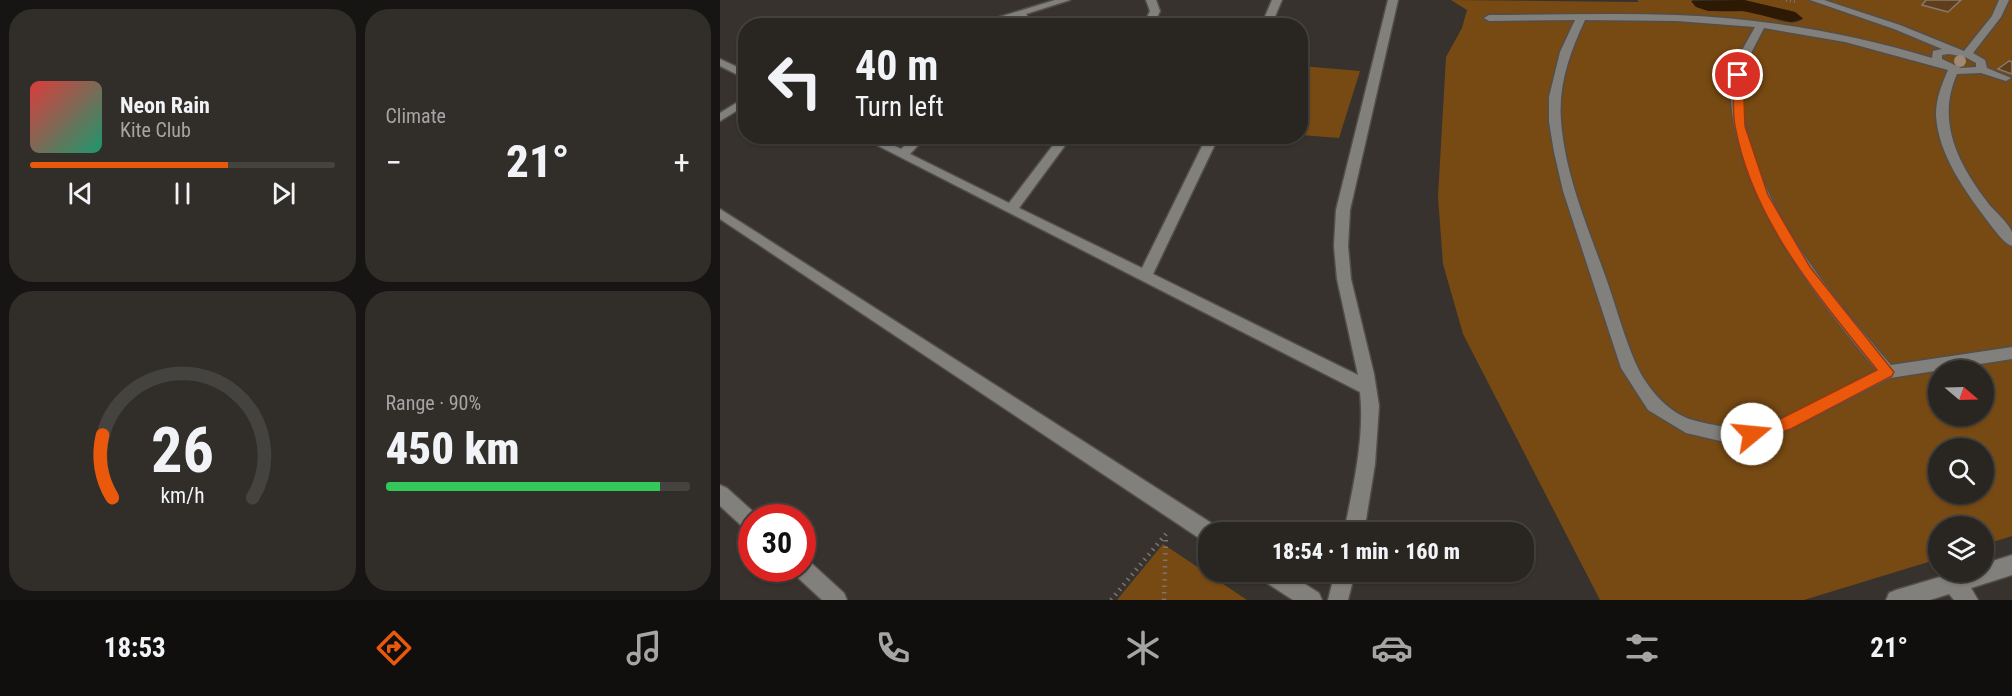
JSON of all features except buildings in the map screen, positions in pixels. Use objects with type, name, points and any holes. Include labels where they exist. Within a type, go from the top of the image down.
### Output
[{"type":"street","points":[[1003,18],[1065,0]]},
{"type":"street","points":[[1151,0],[1155,11],[1152,18]]},
{"type":"street","points":[[1269,18],[1277,0]]},
{"type":"street","points":[[1356,522],[1370,431],[1368,388],[1344,279],[1341,246],[1348,186],[1393,0]]},
{"type":"street","points":[[1815,0],[1889,24],[1967,54],[1982,62],[1982,70]]},
{"type":"street","points":[[1967,54],[1996,17],[2004,0]]},
{"type":"street","points":[[1021,13],[1024,18]]},
{"type":"street","points":[[1489,18],[1678,18],[1760,26],[1882,47],[1948,67],[1969,72],[1982,70],[2006,78]]},
{"type":"street","points":[[1581,18],[1565,52],[1555,97],[1560,152],[1569,191],[1629,368],[1654,405],[1686,426],[1729,435],[1752,434],[1785,424],[1887,372],[2012,353]]},
{"type":"street","points":[[1760,26],[1744,56],[1737,89],[1740,126],[1751,169],[1775,223],[1805,270],[1887,372]]},
{"type":"street","points":[[1948,67],[1937,60],[1937,53],[1955,51]]},
{"type":"street","points":[[720,62],[738,72]]},
{"type":"street","points":[[1948,67],[1942,104],[1951,149],[1977,198],[2012,240]]},
{"type":"street","points":[[720,118],[738,106]]},
{"type":"street","points":[[881,144],[1368,388]]},
{"type":"street","points":[[902,155],[913,144]]},
{"type":"street","points":[[1011,210],[1060,144]]},
{"type":"street","points":[[1145,276],[1209,144]]},
{"type":"street","points":[[720,213],[1198,526]]},
{"type":"street","points":[[720,495],[738,511]]},
{"type":"street","points":[[1896,600],[2012,565]]},
{"type":"street","points":[[816,581],[837,600]]},
{"type":"street","points":[[1284,582],[1312,600]]},
{"type":"street","points":[[1338,600],[1342,582]]},
{"type":"street","points":[[1952,583],[1968,600]]},
{"type":"path","points":[[1111,600],[1182,515]]},
{"type":"path","points":[[1164,600],[1166,534]]},
{"type":"shaded area","points":[[1451,0],[1639,2],[1637,0],[1692,0],[1694,5],[1708,10],[1754,12],[1793,23],[1803,18],[1795,12],[1744,0],[2012,0],[2012,536],[1994,542],[1994,516],[1928,516],[1928,562],[1804,600],[1600,600],[1463,334],[1443,264],[1438,197],[1446,57],[1462,28],[1467,10]]},
{"type":"shaded area","points":[[1744,0],[1795,12],[1803,19],[1791,22],[1743,11],[1708,11],[1696,7],[1691,1]]},
{"type":"shaded area","points":[[1308,67],[1360,71],[1339,138],[1308,136]]},
{"type":"shaded area","points":[[1163,544],[1198,567],[1198,582],[1220,582],[1247,600],[1117,600]]},
{"type":"route","points":[[1738,75],[1738,108],[1745,148],[1751,169],[1775,223],[1829,302],[1887,372],[1785,424],[1769,431],[1752,434]]}]
